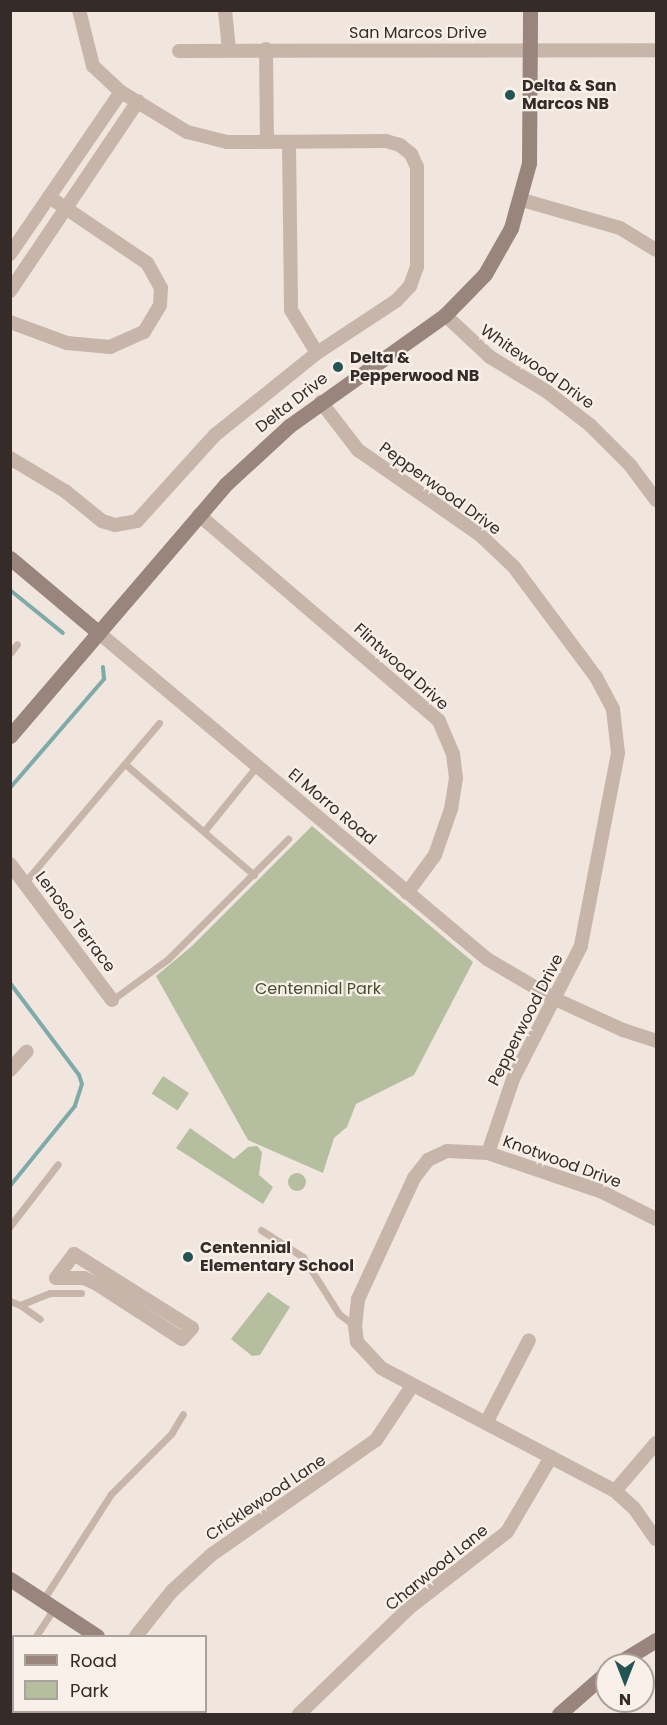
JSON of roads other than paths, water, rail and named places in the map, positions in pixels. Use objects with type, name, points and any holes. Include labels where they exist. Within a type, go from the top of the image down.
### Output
[{"type":"main road","name":"Delta Drive","points":[[10,736],[199,515],[257,454],[321,402],[445,315],[485,274],[511,228],[522,200],[529,163],[530,10]]},
{"type":"main road","name":"El Morro Road","points":[[10,558],[99,633]]},
{"type":"main road","points":[[10,1579],[95,1635]]},
{"type":"main road","points":[[635,1653],[657,1640]]},
{"type":"main road","points":[[559,1714],[595,1682]]},
{"type":"street","points":[[10,458],[65,491],[102,521],[127,525],[144,515],[215,435],[317,352],[396,301],[410,286],[417,267],[417,167],[411,154],[386,141],[267,142],[206,139],[188,132],[121,92],[104,78],[87,54],[79,10]]},
{"type":"street","points":[[225,10],[229,50]]},
{"type":"street","points":[[266,49],[267,142]]},
{"type":"street","name":"San Marcos Drive","points":[[179,51],[266,49],[657,50]]},
{"type":"street","points":[[10,254],[121,92]]},
{"type":"street","points":[[10,291],[138,101]]},
{"type":"street","points":[[288,142],[291,310],[317,352]]},
{"type":"street","points":[[10,322],[66,344],[110,347],[137,336],[153,320],[160,305],[161,288],[147,263],[48,197]]},
{"type":"street","points":[[522,200],[620,228],[657,250]]},
{"type":"street","points":[[10,260],[24,268]]},
{"type":"street","name":"Whitewood Drive","points":[[445,315],[490,357],[546,391],[590,425],[630,465],[657,500]]},
{"type":"street","name":"Pepperwood Drive","points":[[321,402],[358,450],[479,534],[514,567],[596,677],[613,709],[618,753],[588,920],[581,946],[505,1098],[488,1153]]},
{"type":"street","name":"Flintwood Drive","points":[[199,515],[439,721],[453,754],[456,778],[451,809],[435,855],[406,893]]},
{"type":"street","name":"El Morro Road","points":[[99,633],[406,893],[487,958],[555,999],[623,1030],[657,1041]]},
{"type":"street","name":"Lenoso Terrace","points":[[10,864],[112,1000]]},
{"type":"street","points":[[10,1070],[27,1051]]},
{"type":"street","points":[[488,1153],[447,1151],[428,1160],[414,1178],[358,1299],[355,1326],[357,1342],[367,1356],[412,1386],[615,1491],[634,1508],[657,1539]]},
{"type":"street","name":"Knotwood Drive","points":[[488,1153],[600,1191],[657,1219]]},
{"type":"street","points":[[74,1254],[192,1328],[182,1339],[95,1283],[84,1278],[56,1278],[74,1254]]},
{"type":"street","points":[[486,1423],[529,1341]]},
{"type":"street","name":"Cricklewood Lane","points":[[137,1635],[172,1591],[204,1561],[376,1440],[412,1386]]},
{"type":"street","points":[[615,1491],[657,1443]]},
{"type":"street","name":"Charwood Lane","points":[[299,1714],[409,1608],[507,1532],[551,1457]]},
{"type":"lane","points":[[10,652],[17,645]]},
{"type":"lane","points":[[25,882],[159,723]]},
{"type":"lane","points":[[125,764],[205,830],[254,875]]},
{"type":"lane","points":[[205,830],[256,767]]},
{"type":"lane","points":[[112,1000],[168,959],[288,839]]},
{"type":"lane","points":[[10,1226],[57,1164]]},
{"type":"lane","points":[[261,1230],[303,1257],[339,1314],[355,1326]]},
{"type":"lane","points":[[20,1305],[50,1293],[81,1293]]},
{"type":"lane","points":[[10,1301],[40,1319]]},
{"type":"lane","points":[[36,1635],[48,1604],[111,1494],[171,1434],[183,1414]]},
{"type":"waterway","points":[[10,590],[63,633]]},
{"type":"waterway","points":[[10,788],[104,679],[103,667]]},
{"type":"waterway","points":[[10,983],[79,1075],[82,1084],[75,1106],[10,1186]]},
{"type":"place","name":"Delta & San Marcos NB","points":[[510,95]]},
{"type":"place","name":"Delta & Pepperwood NB","points":[[338,367]]},
{"type":"place","name":"Centennial Elementary School","points":[[188,1257]]},
{"type":"park label","name":"Centennial Park","points":[[318,989]]}]
